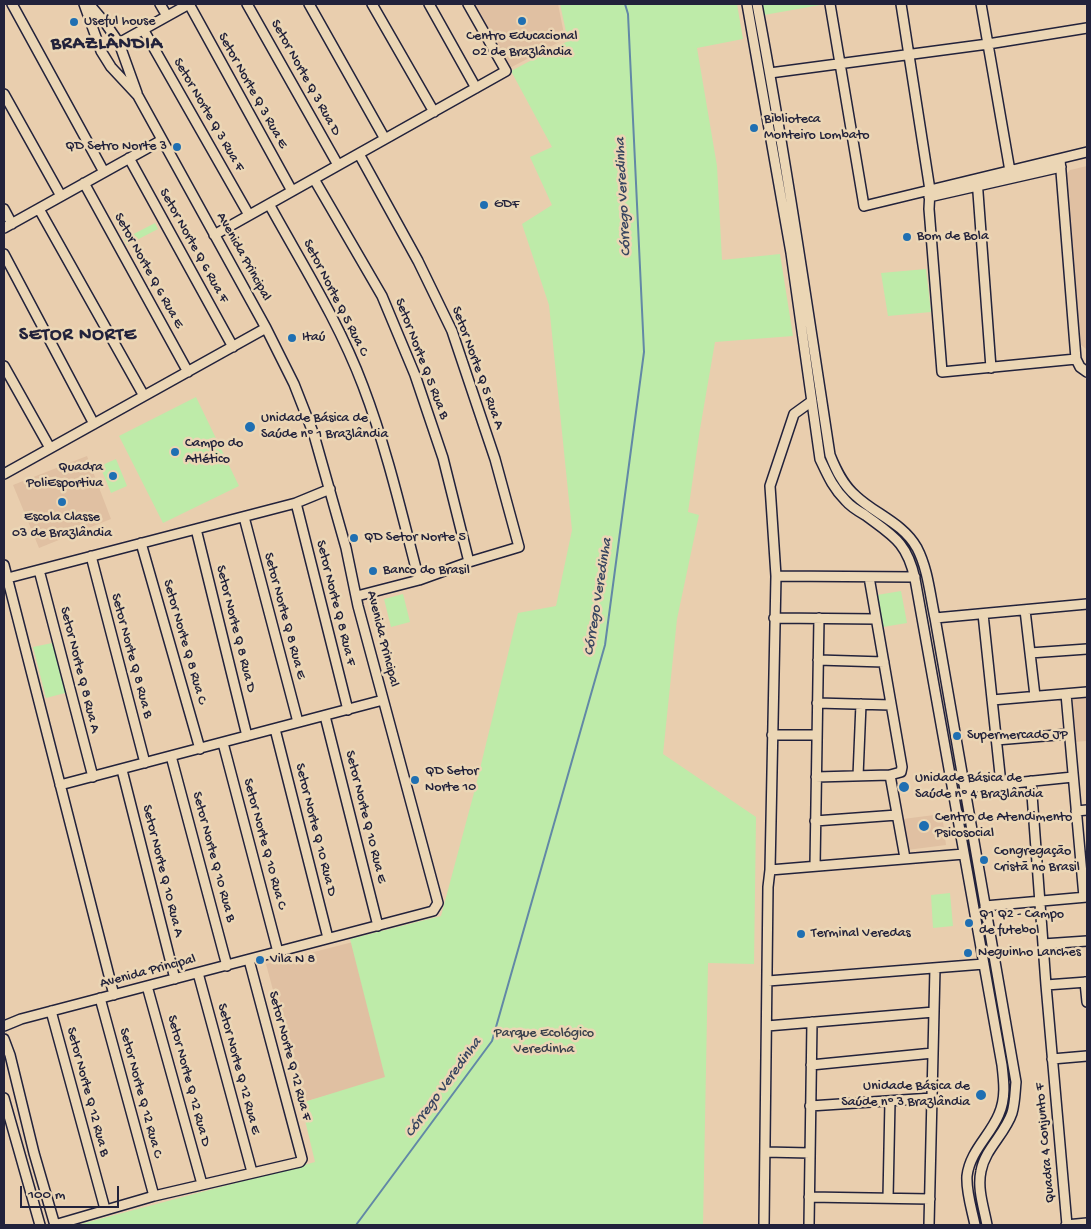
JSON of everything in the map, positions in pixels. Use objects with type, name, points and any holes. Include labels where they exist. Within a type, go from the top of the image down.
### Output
[{"type":"street","points":[[12,4],[104,172]]},
{"type":"street","name":"Avenida Principal","points":[[4,1026],[20,1019],[433,911],[438,903],[383,700],[346,548],[314,434],[294,384],[266,328],[138,96],[111,67],[101,51],[84,4]]},
{"type":"street","points":[[89,4],[119,42],[138,96]]},
{"type":"street","points":[[160,4],[167,16]]},
{"type":"street","points":[[119,42],[189,4]]},
{"type":"street","name":"Setor Norte Q 3 Rua E","points":[[189,4],[292,191]]},
{"type":"street","name":"Setor Norte Q 3 Rua D","points":[[247,4],[338,165]]},
{"type":"street","points":[[309,4],[386,139]]},
{"type":"street","points":[[372,4],[434,112]]},
{"type":"street","points":[[429,4],[476,88]]},
{"type":"street","points":[[214,235],[506,71],[468,4]]},
{"type":"street","points":[[747,4],[795,252],[830,454],[839,477],[855,496],[898,526],[915,578],[1005,1087],[999,1116],[972,1156],[967,1175],[975,1225]]},
{"type":"street","points":[[757,4],[770,73],[795,252],[820,459],[831,483],[847,503],[894,536],[916,546],[927,576],[935,618],[1016,1082],[1012,1114],[984,1160],[980,1172],[980,1186],[987,1225]]},
{"type":"street","points":[[830,4],[864,206],[978,183],[1060,163],[1087,152]]},
{"type":"street","points":[[901,4],[929,194],[942,372],[1076,359]]},
{"type":"street","points":[[981,4],[1012,174]]},
{"type":"street","points":[[93,32],[97,25],[106,24]]},
{"type":"street","points":[[770,73],[988,44],[1087,28]]},
{"type":"street","name":"Setor Norte Q 3 Rua F","points":[[143,29],[249,215]]},
{"type":"street","points":[[111,67],[121,66],[124,64],[125,58]]},
{"type":"street","points":[[4,94],[61,196]]},
{"type":"street","points":[[4,209],[8,226],[162,140]]},
{"type":"street","name":"Setor Norte Q 5 Rua A","points":[[359,154],[418,261],[452,331],[495,459],[519,547],[469,562]]},
{"type":"street","name":"Setor Norte Q 6 Rua F","points":[[129,158],[233,347]]},
{"type":"street","points":[[1060,163],[1076,359],[1080,367],[1087,372]]},
{"type":"street","name":"Setor Norte Q 5 Rua B","points":[[314,179],[382,296],[415,375],[443,458],[469,562]]},
{"type":"street","name":"Setor Norte Q 6 Rua E","points":[[84,183],[188,372]]},
{"type":"street","points":[[978,183],[991,368]]},
{"type":"street","name":"Setor Norte Q 5 Rua C","points":[[269,204],[333,319],[363,386],[386,454],[419,580]]},
{"type":"street","points":[[39,209],[144,396]]},
{"type":"street","points":[[4,254],[94,424]]},
{"type":"street","points":[[5,471],[94,424],[266,328]]},
{"type":"street","points":[[4,366],[50,448]]},
{"type":"street","points":[[764,1225],[768,1026],[768,887],[770,870],[776,576],[770,486],[794,414],[812,401]]},
{"type":"street","points":[[5,578],[296,503],[330,489]]},
{"type":"street","name":"Setor Norte Q 8 Rua F","points":[[296,503],[348,710]]},
{"type":"street","name":"Setor Norte Q 8 Rua E","points":[[244,517],[298,722]]},
{"type":"street","name":"Setor Norte Q 8 Rua D","points":[[196,530],[247,736]]},
{"type":"street","name":"Setor Norte Q 8 Rua C","points":[[141,543],[200,748]]},
{"type":"street","name":"Setor Norte Q 8 Rua B","points":[[91,556],[145,763]]},
{"type":"street","points":[[357,596],[419,580],[469,562]]},
{"type":"street","points":[[4,565],[5,578],[114,995]]},
{"type":"street","name":"Setor Norte Q 8 Rua A","points":[[39,570],[93,776]]},
{"type":"street","points":[[776,576],[915,578],[921,581],[927,576]]},
{"type":"street","points":[[816,778],[890,775],[901,772],[902,767],[869,577]]},
{"type":"street","points":[[917,590],[922,585],[929,589]]},
{"type":"street","points":[[935,618],[1087,604]]},
{"type":"street","points":[[1025,610],[1035,696]]},
{"type":"street","points":[[983,614],[1000,784]]},
{"type":"street","points":[[774,618],[876,619]]},
{"type":"street","points":[[815,866],[819,618]]},
{"type":"street","points":[[1030,653],[1087,650]]},
{"type":"street","points":[[818,660],[884,662]]},
{"type":"street","points":[[934,681],[938,684],[944,683],[946,680]]},
{"type":"street","points":[[992,700],[1087,692]]},
{"type":"street","points":[[985,906],[1086,897],[1084,852],[1076,811],[1066,694]]},
{"type":"street","points":[[937,699],[945,695],[949,698]]},
{"type":"street","points":[[60,785],[383,700]]},
{"type":"street","points":[[817,703],[891,705]]},
{"type":"street","points":[[858,776],[860,704]]},
{"type":"street","name":"Setor Norte Q 10 Rua E","points":[[325,716],[378,926]]},
{"type":"street","name":"Setor Norte Q 10 Rua D","points":[[275,729],[328,938]]},
{"type":"street","points":[[996,740],[1069,734]]},
{"type":"street","points":[[772,735],[817,735]]},
{"type":"street","name":"Setor Norte Q 10 Rua C","points":[[222,742],[278,952]]},
{"type":"street","name":"Setor Norte Q 10 Rua B","points":[[172,756],[227,966]]},
{"type":"street","name":"Setor Norte Q 10 Rua A","points":[[122,770],[175,979]]},
{"type":"street","points":[[890,775],[905,858]]},
{"type":"street","points":[[965,788],[1073,777]]},
{"type":"street","points":[[951,779],[963,778]]},
{"type":"street","name":"Quadra 4 Conjunto F","points":[[1031,781],[1066,1225]]},
{"type":"street","points":[[1076,811],[1087,810]]},
{"type":"street","points":[[815,821],[897,814]]},
{"type":"street","points":[[944,855],[955,848],[962,838]]},
{"type":"street","points":[[770,870],[964,854]]},
{"type":"street","points":[[1043,944],[1087,941]]},
{"type":"street","name":"Setor Norte Q 12 Rua F","points":[[249,960],[302,1159],[300,1162],[252,1172]]},
{"type":"street","points":[[768,981],[984,964]]},
{"type":"street","points":[[929,1225],[935,968]]},
{"type":"street","name":"Setor Norte Q 12 Rua E","points":[[198,973],[252,1172]]},
{"type":"street","points":[[1046,985],[1086,982],[1087,1002]]},
{"type":"street","name":"Setor Norte Q 12 Rua D","points":[[148,986],[202,1184]]},
{"type":"street","points":[[989,994],[995,997],[999,996],[1001,992]]},
{"type":"street","name":"Setor Norte Q 12 Rua C","points":[[100,998],[154,1196]]},
{"type":"street","points":[[992,1011],[995,1007],[1000,1006],[1004,1010]]},
{"type":"street","name":"Setor Norte Q 12 Rua B","points":[[51,1011],[105,1209]]},
{"type":"street","points":[[768,1026],[934,1012]]},
{"type":"street","name":"Avenida Principal","points":[[4,1019],[20,1019]]},
{"type":"street","points":[[809,1225],[812,1022]]},
{"type":"street","points":[[4,1039],[54,1222],[58,1224],[105,1209],[252,1172]]},
{"type":"street","points":[[811,1065],[933,1053]]},
{"type":"street","points":[[1052,1059],[1087,1056]]},
{"type":"street","points":[[4,1098],[40,1225]]},
{"type":"street","points":[[810,1106],[932,1098]]},
{"type":"street","points":[[888,1198],[890,1101]]},
{"type":"street","points":[[765,1152],[810,1153]]},
{"type":"street","points":[[809,1197],[930,1198]]},
{"type":"street","points":[[1066,1225],[1087,1223]]},
{"type":"shaded area","name":"Centro Educacional 02 de Brazlândia","points":[[473,4],[558,4],[565,39],[508,69]]},
{"type":"shaded area","points":[[1087,166],[1086,349],[1081,345],[1065,176],[1070,170]]},
{"type":"shaded area","name":"Escola Classe 03 de Brazlândia","points":[[87,456],[111,519],[39,548],[13,485]]},
{"type":"shaded area","points":[[1087,695],[1087,741],[1073,742],[1069,697]]},
{"type":"shaded area","name":"Centro de Atendimento Psicosocial","points":[[942,814],[946,845],[907,850],[903,819]]},
{"type":"shaded area","points":[[353,942],[389,1079],[303,1102],[266,964]]},
{"type":"green space","name":"Parque Ecológico Veredinha","points":[[560,4],[737,4],[743,39],[697,48],[717,166],[722,260],[780,254],[793,336],[715,342],[688,512],[699,515],[677,619],[663,754],[756,817],[754,964],[708,963],[703,1225],[77,1225],[315,1162],[301,1103],[385,1077],[350,939],[441,916],[475,789],[518,613],[556,606],[572,530],[549,305],[522,224],[552,205],[530,157],[552,147],[511,71],[568,41]]},
{"type":"green space","points":[[762,4],[826,4],[764,15]]},
{"type":"green space","points":[[155,223],[158,229],[127,245],[124,239]]},
{"type":"green space","points":[[926,269],[931,312],[888,316],[881,273]]},
{"type":"green space","name":"Campo do Atlético","points":[[196,397],[239,486],[163,523],[119,436]]},
{"type":"green space","name":"Quadra PoliEsportiva","points":[[116,459],[127,486],[111,493],[100,466]]},
{"type":"green space","points":[[901,591],[907,623],[883,627],[877,595]]},
{"type":"green space","points":[[403,594],[410,622],[391,627],[384,599]]},
{"type":"green space","points":[[57,642],[69,692],[46,698],[33,647]]},
{"type":"green space","points":[[950,893],[953,926],[933,928],[931,895]]},
{"type":"waterway","name":"Córrego Veredinha","points":[[356,1225],[492,1041],[605,645],[644,352],[628,14],[625,4]]},
{"type":"place","name":"Centro Educacional 02 de Brazlândia","points":[[522,21]]},
{"type":"place","name":"Useful house","points":[[74,22]]},
{"type":"place","name":"Biblioteca Monteiro Lombato","points":[[754,128]]},
{"type":"place","name":"QD Setro Norte 3","points":[[177,147]]},
{"type":"place","name":"GDF","points":[[484,205]]},
{"type":"place","name":"Bom de Bola","points":[[907,237]]},
{"type":"place","name":"Itaú","points":[[292,338]]},
{"type":"place","name":"Unidade Básica de Saúde nº 1 Brazlândia","points":[[250,427]]},
{"type":"place","name":"Campo do Atlético","points":[[175,452]]},
{"type":"place","name":"Quadra PoliEsportiva","points":[[113,476]]},
{"type":"place","name":"Escola Classe 03 de Brazlândia","points":[[62,502]]},
{"type":"place","name":"QD Setor Norte 5","points":[[354,538]]},
{"type":"place","name":"Banco do Brasil","points":[[373,571]]},
{"type":"place","name":"Supermercado JP","points":[[957,736]]},
{"type":"place","name":"QD Setor Norte 10","points":[[415,780]]},
{"type":"place","name":"Unidade Básica de Saúde nº 4 Brazlândia","points":[[904,787]]},
{"type":"place","name":"Centro de Atendimento Psicosocial","points":[[924,826]]},
{"type":"place","name":"Congregação Cristã no Brasil","points":[[984,860]]},
{"type":"place","name":"Q1 Q2 - Campo de futebol","points":[[969,923]]},
{"type":"place","name":"Terminal Veredas","points":[[801,934]]},
{"type":"place","name":"Neguinho Lanches","points":[[968,953]]},
{"type":"place","name":"Vila N 8","points":[[260,960]]},
{"type":"place","name":"Unidade Básica de Saúde nº 3 Brazlândia","points":[[981,1095]]},
{"type":"district","name":"BRAZLÂNDIA","points":[[107,45]]},
{"type":"district","name":"SETOR NORTE","points":[[78,336]]}]
